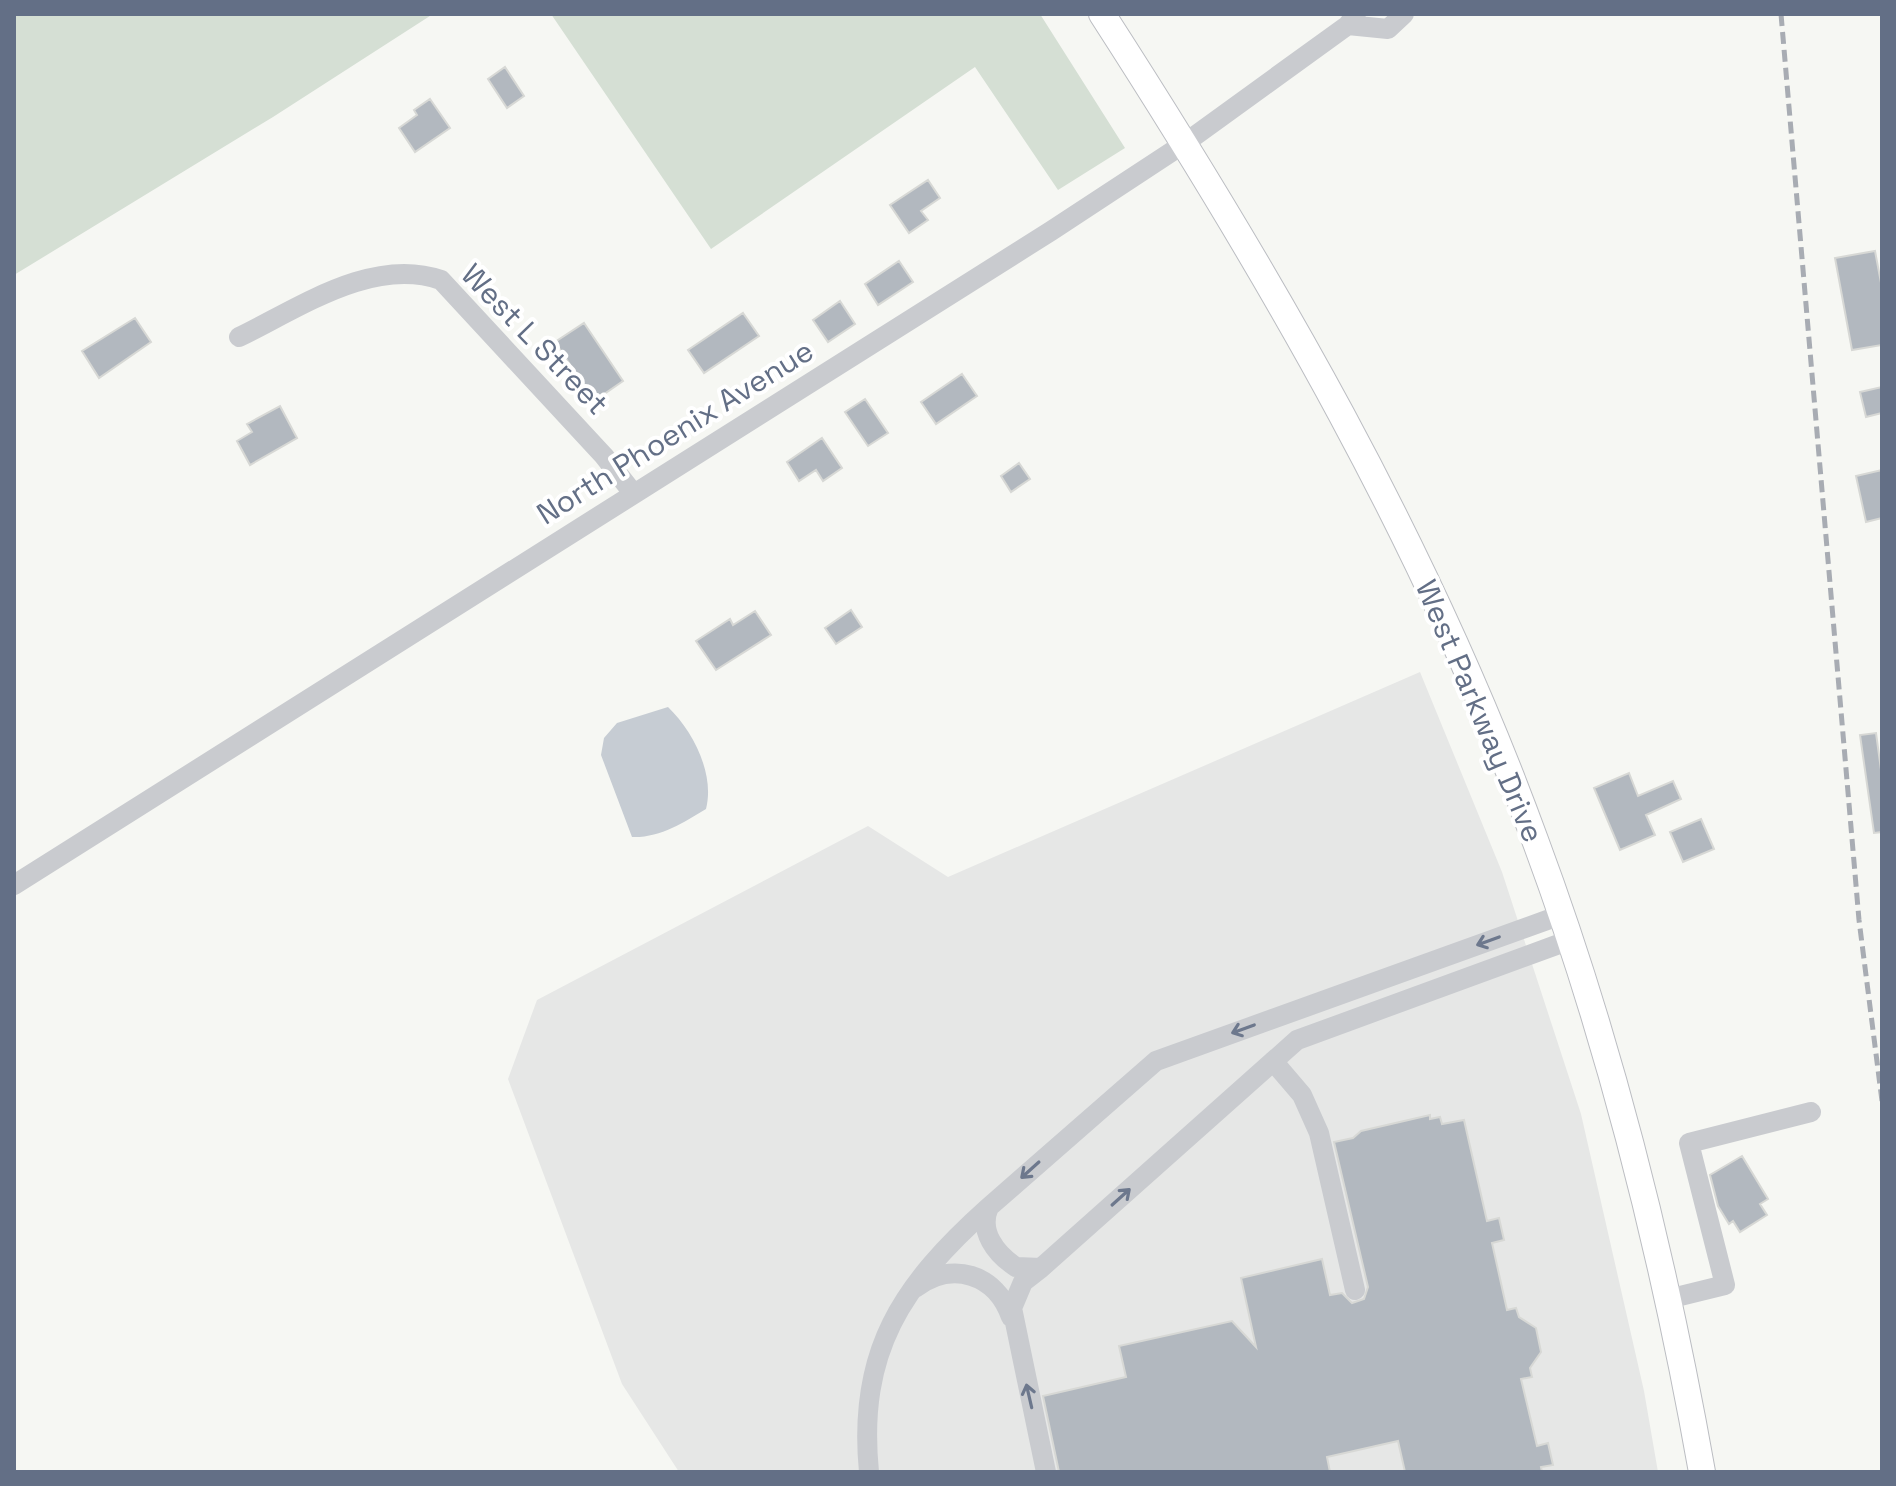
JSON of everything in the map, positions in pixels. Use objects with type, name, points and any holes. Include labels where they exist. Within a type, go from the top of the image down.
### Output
[{"type":"main road","name":"West Parkway Drive","points":[[1102,14],[1185,143],[1293,324],[1361,449],[1432,593],[1490,725],[1570,940],[1606,1057],[1668,1299],[1702,1472]]},
{"type":"street","points":[[1352,19],[1388,29],[1404,14]]},
{"type":"street","name":"North Phoenix Avenue","points":[[14,885],[1185,143],[1352,19]]},
{"type":"street","name":"West L Street","points":[[239,337],[348,284],[418,272],[441,280],[604,456],[633,493]]},
{"type":"street","points":[[869,1472],[867,1398],[878,1352],[910,1292],[943,1248],[1156,1061],[1561,915]]},
{"type":"street","points":[[1012,1320],[1016,1294],[1023,1282],[1306,1034],[1570,940]]},
{"type":"street","points":[[1273,1061],[1302,1095],[1319,1133],[1355,1290]]},
{"type":"street","points":[[1668,1299],[1725,1285],[1689,1143],[1811,1112]]},
{"type":"street","points":[[989,1207],[985,1215],[986,1234],[1000,1252],[1016,1267],[1041,1268]]},
{"type":"street","points":[[910,1292],[941,1275],[964,1273],[985,1281],[1004,1298],[1012,1320],[1046,1472]]},
{"type":"shaded area","points":[[14,14],[433,14],[273,117],[14,275]]},
{"type":"shaded area","points":[[551,14],[1040,14],[1125,148],[1058,190],[975,67],[711,249]]},
{"type":"shaded area","points":[[1420,672],[1502,872],[1581,1114],[1644,1391],[1658,1472],[679,1472],[622,1384],[508,1079],[537,1000],[868,826],[948,877]]},
{"type":"shaded area","points":[[668,707],[686,728],[700,754],[707,782],[706,809],[662,832],[632,837],[601,755],[604,738],[617,723]]},
{"type":"building","points":[[505,67],[524,96],[507,108],[488,79]]},
{"type":"building","points":[[430,99],[450,128],[415,152],[399,128],[417,115],[414,110]]},
{"type":"building","points":[[928,180],[940,198],[921,211],[928,220],[909,233],[890,205]]},
{"type":"building","points":[[1875,251],[1882,288],[1882,345],[1852,350],[1835,258]]},
{"type":"building","points":[[899,261],[913,282],[878,305],[865,284]]},
{"type":"building","points":[[840,301],[855,324],[828,342],[813,320]]},
{"type":"building","points":[[743,313],[759,336],[704,373],[688,350]]},
{"type":"building","points":[[135,318],[151,342],[99,378],[82,351]]},
{"type":"building","points":[[584,323],[623,381],[594,401],[555,342]]},
{"type":"building","points":[[962,374],[977,396],[936,424],[921,402]]},
{"type":"building","points":[[1882,387],[1882,413],[1866,417],[1860,392]]},
{"type":"building","points":[[865,399],[888,433],[868,446],[845,412]]},
{"type":"building","points":[[280,406],[297,438],[250,465],[237,441],[252,432],[247,424]]},
{"type":"building","points":[[822,438],[842,468],[823,481],[816,470],[799,481],[787,462]]},
{"type":"building","points":[[1019,463],[1030,479],[1011,492],[1001,476]]},
{"type":"building","points":[[1882,470],[1882,518],[1866,522],[1856,476]]},
{"type":"building","points":[[851,610],[862,627],[836,644],[825,628]]},
{"type":"building","points":[[755,611],[771,635],[716,670],[696,641],[730,619],[733,625]]},
{"type":"building","points":[[1876,733],[1882,777],[1882,832],[1874,833],[1860,735]]},
{"type":"building","points":[[1629,773],[1638,796],[1673,781],[1681,799],[1646,815],[1655,835],[1620,850],[1594,788]]},
{"type":"building","points":[[1701,819],[1714,849],[1683,862],[1670,832]]},
{"type":"building","points":[[1430,1115],[1430,1119],[1440,1117],[1442,1124],[1464,1120],[1487,1221],[1499,1218],[1504,1240],[1492,1243],[1507,1310],[1516,1308],[1519,1317],[1536,1328],[1541,1352],[1530,1368],[1532,1377],[1521,1379],[1537,1446],[1548,1443],[1553,1465],[1541,1467],[1542,1472],[1405,1472],[1398,1441],[1327,1457],[1330,1472],[1059,1472],[1043,1396],[1126,1377],[1119,1346],[1232,1321],[1256,1347],[1241,1278],[1322,1259],[1330,1295],[1342,1293],[1352,1303],[1364,1299],[1368,1287],[1334,1142],[1353,1138],[1361,1131]]},
{"type":"building","points":[[1742,1156],[1768,1199],[1760,1204],[1767,1215],[1740,1232],[1733,1221],[1729,1224],[1718,1206],[1710,1175]]},
{"type":"railway","points":[[1781,14],[1859,920],[1882,1101]]}]
